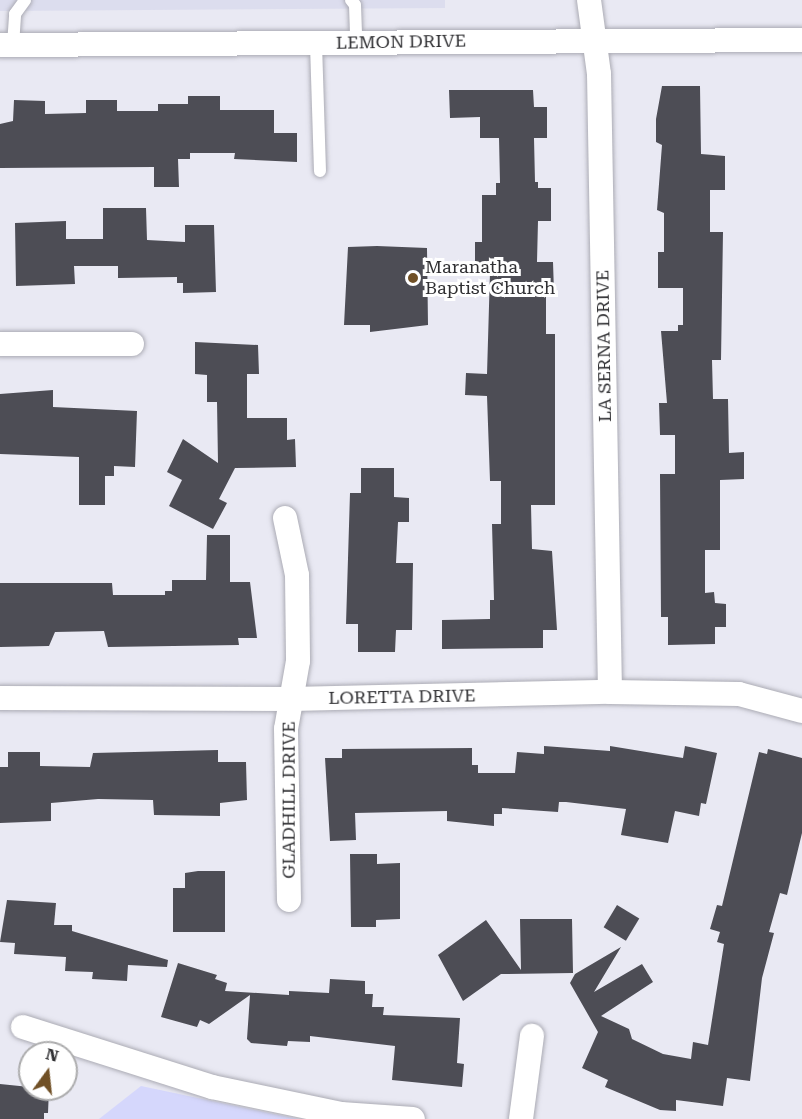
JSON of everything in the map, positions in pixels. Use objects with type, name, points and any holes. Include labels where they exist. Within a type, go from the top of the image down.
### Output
[{"type":"street","name":"LA SERNA DRIVE","points":[[589,0],[599,86],[610,692]]},
{"type":"street","name":"LEMON DRIVE","points":[[7,45],[802,40]]},
{"type":"street","points":[[0,344],[132,344]]},
{"type":"street","name":"GLADHILL DRIVE","points":[[285,518],[297,575],[298,661],[286,729],[289,900]]},
{"type":"street","name":"LORETTA DRIVE","points":[[0,698],[291,699],[610,692],[739,694],[802,711]]},
{"type":"street","points":[[23,1027],[212,1087],[341,1114],[413,1119]]},
{"type":"street","points":[[521,1119],[532,1036]]},
{"type":"lane","points":[[7,45],[15,14],[25,0]]},
{"type":"lane","points":[[351,0],[355,5],[356,42]]},
{"type":"lane","points":[[316,44],[320,171]]},
{"type":"shaded area","points":[[0,0],[445,0],[445,8],[0,11]]},
{"type":"shaded area","points":[[141,1086],[298,1119],[99,1119]]},
{"type":"building","points":[[662,86],[700,86],[701,154],[725,156],[725,190],[710,190],[710,232],[723,232],[721,360],[712,360],[713,399],[728,399],[729,453],[744,452],[744,479],[720,480],[720,550],[705,550],[705,593],[714,592],[715,603],[726,604],[726,627],[715,627],[715,644],[668,645],[668,617],[661,617],[660,474],[675,474],[675,435],[660,435],[659,403],[667,403],[661,331],[678,331],[678,325],[683,325],[683,288],[658,288],[658,252],[664,252],[664,213],[657,210],[662,145],[656,142],[656,119]]},
{"type":"building","points":[[449,90],[533,90],[534,107],[547,107],[547,138],[534,138],[535,182],[538,182],[538,188],[551,188],[551,221],[538,221],[537,262],[553,262],[554,292],[546,292],[546,334],[555,334],[555,505],[531,505],[532,549],[552,551],[557,630],[543,630],[543,648],[442,649],[442,620],[490,619],[490,600],[494,600],[492,524],[501,524],[501,481],[490,481],[487,396],[465,395],[466,373],[487,374],[490,272],[475,272],[475,242],[482,242],[482,195],[496,195],[496,183],[500,183],[499,138],[480,138],[480,117],[450,118]]},
{"type":"building","points":[[188,96],[220,96],[220,110],[274,110],[274,133],[297,133],[297,162],[234,159],[235,153],[190,153],[190,159],[178,159],[179,187],[154,187],[154,167],[0,168],[0,124],[13,121],[14,100],[45,101],[45,114],[86,113],[86,100],[117,100],[117,111],[158,111],[158,104],[188,104]]},
{"type":"building","points":[[103,208],[146,208],[147,240],[185,242],[185,225],[214,225],[216,292],[183,293],[183,283],[177,283],[177,277],[118,278],[118,266],[74,266],[75,284],[16,286],[15,223],[66,221],[66,239],[103,239]]},
{"type":"building","points":[[348,247],[427,248],[428,325],[370,332],[370,325],[344,325]]},
{"type":"building","points":[[195,342],[258,345],[259,374],[247,374],[247,418],[287,418],[287,440],[295,439],[296,467],[235,468],[219,499],[227,503],[213,529],[169,506],[182,480],[167,472],[183,439],[218,463],[217,402],[207,402],[207,375],[195,374]]},
{"type":"building","points":[[53,390],[53,407],[137,411],[135,467],[114,466],[114,476],[105,476],[105,505],[79,505],[79,457],[0,454],[0,394]]},
{"type":"building","points":[[361,468],[394,468],[394,497],[409,498],[409,522],[398,522],[396,563],[413,563],[412,630],[396,630],[395,652],[358,652],[358,624],[346,624],[350,493],[361,493]]},
{"type":"building","points":[[207,535],[230,535],[230,582],[250,582],[257,638],[238,638],[239,645],[108,647],[104,631],[55,632],[49,646],[0,647],[0,583],[112,583],[113,595],[165,595],[165,591],[172,591],[172,580],[206,580]]},
{"type":"building","points":[[544,746],[610,751],[610,746],[683,758],[685,746],[717,753],[706,804],[701,803],[699,816],[675,811],[668,843],[621,835],[626,809],[566,802],[559,802],[558,812],[502,808],[502,814],[494,814],[494,826],[447,821],[447,811],[355,813],[356,840],[330,841],[325,758],[342,758],[342,749],[472,748],[472,765],[478,765],[478,773],[515,773],[517,752],[544,754]]},
{"type":"building","points":[[768,749],[802,758],[802,833],[787,895],[780,893],[769,932],[774,933],[762,978],[750,1081],[727,1078],[723,1106],[676,1100],[676,1111],[660,1110],[605,1087],[608,1080],[582,1068],[598,1032],[570,983],[575,974],[621,947],[594,992],[642,964],[653,982],[601,1016],[629,1029],[632,1039],[663,1054],[691,1059],[693,1042],[708,1045],[724,944],[717,942],[720,932],[710,929],[717,905],[722,906],[759,752],[767,754]]},
{"type":"building","points":[[218,750],[218,762],[246,762],[247,800],[220,803],[220,816],[154,815],[153,800],[98,799],[51,803],[51,821],[0,823],[0,767],[8,767],[8,752],[40,752],[40,766],[90,767],[93,753]]},
{"type":"building","points":[[350,854],[377,854],[377,864],[400,863],[400,919],[376,920],[376,927],[351,927]]},
{"type":"building","points":[[225,871],[225,932],[173,932],[173,888],[185,888],[185,873]]},
{"type":"building","points":[[7,900],[56,903],[54,925],[72,925],[72,931],[168,960],[167,967],[128,965],[127,981],[92,979],[93,972],[65,971],[66,957],[14,954],[15,943],[0,942]]},
{"type":"building","points":[[617,905],[639,918],[626,941],[604,927]]},
{"type":"building","points":[[520,919],[572,919],[573,973],[501,974],[463,1001],[438,955],[486,920],[521,970]]},
{"type":"building","points":[[178,963],[217,975],[215,979],[227,983],[225,991],[289,995],[289,991],[329,993],[330,979],[365,981],[365,994],[373,994],[372,1007],[384,1007],[383,1015],[460,1018],[457,1063],[464,1064],[462,1087],[392,1080],[395,1046],[310,1036],[310,1042],[288,1041],[287,1046],[251,1043],[247,1039],[250,995],[209,1024],[200,1020],[197,1027],[161,1017]]},
{"type":"building","points":[[0,1084],[18,1086],[18,1101],[48,1101],[48,1113],[44,1113],[44,1119],[0,1119]]},
{"type":"place","name":"Maranatha Baptist Church","points":[[413,278]]}]
